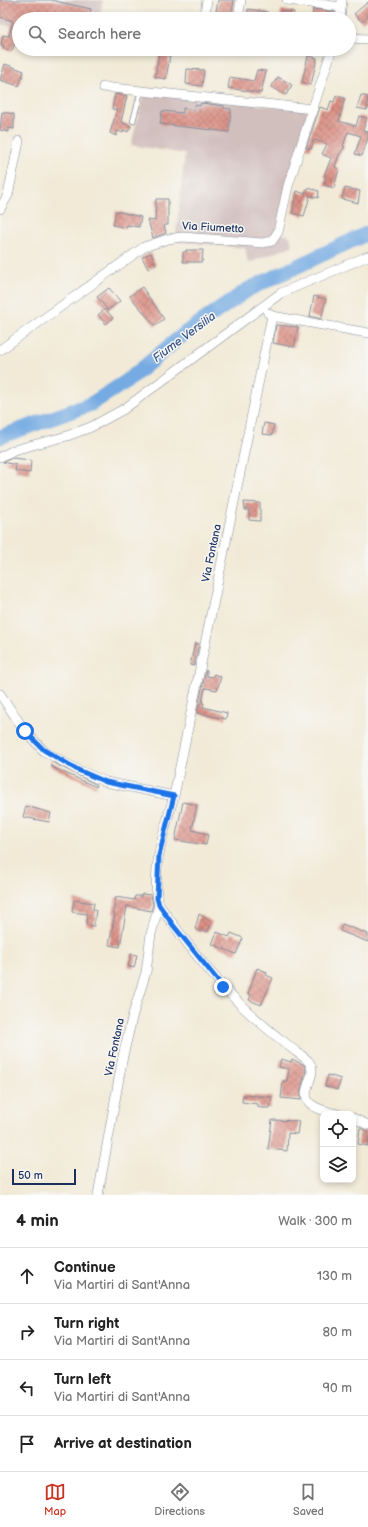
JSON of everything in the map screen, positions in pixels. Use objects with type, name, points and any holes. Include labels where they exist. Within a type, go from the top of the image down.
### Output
[{"type":"street","points":[[205,12],[207,0]]},
{"type":"street","points":[[239,12],[241,0]]},
{"type":"street","points":[[287,0],[342,4]]},
{"type":"street","points":[[356,38],[368,39]]},
{"type":"street","name":"Via Fiumetto","points":[[0,350],[144,247],[182,236],[263,243],[272,241],[278,232],[288,186],[330,56]]},
{"type":"street","points":[[103,87],[313,109]]},
{"type":"street","points":[[0,209],[8,195],[18,141]]},
{"type":"street","points":[[0,457],[14,450],[67,436],[90,427],[124,408],[244,323],[261,306],[281,293],[368,256]]},
{"type":"street","points":[[261,306],[272,316],[368,334]]},
{"type":"street","name":"Via Fontana","points":[[98,1195],[125,1049],[133,1014],[146,972],[151,934],[159,905],[156,892],[159,855],[174,796],[272,316]]},
{"type":"street","points":[[0,694],[25,731],[40,746],[78,770],[106,782],[174,796]]},
{"type":"street","points":[[159,905],[223,987],[271,1033],[308,1062],[312,1069],[306,1092],[307,1100],[317,1109],[325,1111]]},
{"type":"street","points":[[356,1119],[368,1125]]},
{"type":"lane","points":[[134,121],[141,91]]},
{"type":"shaded area","points":[[0,0],[103,0],[100,12],[12,12],[12,27],[0,24]]},
{"type":"shaded area","points":[[144,93],[310,110],[276,232],[290,236],[292,246],[248,263],[245,248],[175,241],[185,154],[131,145]]},
{"type":"building","points":[[0,0],[51,0],[91,9],[90,12],[12,12],[12,21],[0,17]]},
{"type":"building","points":[[218,0],[234,0],[232,12],[216,12]]},
{"type":"building","points":[[368,2],[368,17],[362,22],[356,16],[356,12]]},
{"type":"building","points":[[248,9],[268,12],[248,12]]},
{"type":"building","points":[[313,9],[335,12],[313,12]]},
{"type":"building","points":[[281,10],[294,12],[281,12]]},
{"type":"building","points":[[12,25],[12,51],[3,49],[4,46],[1,45],[3,35],[9,36]]},
{"type":"building","points":[[158,56],[170,56],[166,79],[155,77]]},
{"type":"building","points":[[308,56],[317,58],[311,85],[302,82]]},
{"type":"building","points":[[5,64],[24,71],[19,86],[0,80]]},
{"type":"building","points":[[187,69],[204,70],[202,86],[186,84]]},
{"type":"building","points":[[257,70],[266,71],[261,93],[228,88],[230,77],[254,81]]},
{"type":"building","points":[[278,77],[292,85],[286,95],[271,87]]},
{"type":"building","points":[[115,94],[127,96],[121,122],[131,126],[128,132],[124,130],[123,133],[118,131],[116,136],[110,133],[117,110],[112,109]]},
{"type":"building","points":[[361,95],[368,97],[367,110],[357,108]]},
{"type":"building","points":[[336,96],[345,98],[339,121],[356,126],[359,116],[367,118],[363,130],[368,132],[368,138],[362,156],[355,154],[361,136],[348,132],[343,146],[345,147],[339,155],[335,167],[339,169],[334,188],[324,185],[326,177],[324,176],[331,158],[322,154],[327,144],[314,140],[311,149],[306,148],[320,107],[328,110],[331,101],[334,102]]},
{"type":"building","points":[[201,103],[224,106],[224,108],[231,109],[229,132],[160,124],[162,111],[183,113],[183,108],[194,110],[195,105],[200,106]]},
{"type":"building","points":[[2,112],[14,114],[14,129],[9,128],[9,132],[0,130]]},
{"type":"building","points":[[308,188],[319,191],[318,198],[308,195],[310,196],[304,216],[292,213],[297,191],[305,194]]},
{"type":"building","points":[[345,188],[360,191],[358,203],[342,199]]},
{"type":"building","points":[[156,199],[168,199],[168,225],[164,225],[166,233],[153,238],[148,220],[155,221]]},
{"type":"building","points":[[116,211],[141,217],[139,227],[127,225],[126,228],[113,225]]},
{"type":"building","points":[[186,250],[203,250],[202,262],[183,262],[183,252],[186,252]]},
{"type":"building","points":[[151,253],[156,265],[148,269],[142,257]]},
{"type":"building","points":[[142,287],[164,319],[155,326],[130,296]]},
{"type":"building","points":[[109,288],[120,301],[108,310],[97,297]]},
{"type":"building","points":[[314,296],[326,299],[321,319],[310,316]]},
{"type":"building","points":[[105,309],[113,318],[106,324],[98,315]]},
{"type":"building","points":[[276,325],[298,327],[294,347],[273,343]]},
{"type":"building","points":[[264,423],[274,425],[272,435],[262,434]]},
{"type":"building","points":[[12,458],[31,460],[30,473],[15,471],[16,465],[3,462]]},
{"type":"building","points":[[244,502],[260,503],[260,521],[249,520],[249,510],[245,510]]},
{"type":"building","points":[[195,643],[199,644],[194,666],[190,665]]},
{"type":"building","points":[[206,670],[207,676],[213,677],[214,674],[221,677],[217,690],[205,688],[202,703],[204,703],[203,707],[227,713],[226,719],[197,713]]},
{"type":"building","points":[[52,762],[97,785],[96,787],[50,766]]},
{"type":"building","points":[[183,802],[197,805],[192,830],[208,834],[206,845],[175,840]]},
{"type":"building","points":[[26,806],[51,813],[49,822],[23,817]]},
{"type":"building","points":[[142,894],[151,895],[153,905],[151,911],[127,906],[120,947],[109,945],[115,914],[113,913],[116,897],[134,900],[135,896],[141,896]]},
{"type":"building","points":[[74,900],[94,903],[93,910],[96,910],[94,926],[86,925],[87,914],[72,912]]},
{"type":"building","points":[[199,914],[212,922],[207,932],[202,930],[201,932],[195,929]]},
{"type":"building","points":[[342,924],[368,934],[368,942],[340,931]]},
{"type":"building","points":[[217,932],[229,937],[231,933],[243,938],[236,954],[212,944]]},
{"type":"building","points":[[131,954],[137,955],[134,968],[128,966]]},
{"type":"building","points":[[257,968],[267,972],[266,975],[273,978],[261,1005],[249,1000],[251,995],[248,994]]},
{"type":"building","points":[[281,1059],[291,1062],[292,1059],[304,1065],[306,1070],[301,1090],[301,1100],[281,1098],[283,1081],[287,1081],[289,1069],[279,1067]]},
{"type":"building","points":[[328,1075],[341,1079],[337,1090],[325,1086]]},
{"type":"building","points":[[243,1095],[272,1097],[270,1108],[262,1108],[258,1107],[258,1104],[242,1102]]},
{"type":"building","points":[[272,1120],[299,1121],[297,1134],[288,1133],[287,1151],[268,1149]]},
{"type":"building","points":[[360,1128],[368,1132],[368,1146],[358,1144]]},
{"type":"waterway","name":"Fiume Versilia","points":[[0,437],[91,404],[127,381],[184,334],[249,289],[368,233]]},
{"type":"route","points":[[25,731],[44,750],[78,770],[106,782],[174,796],[159,855],[156,892],[157,898],[159,905],[173,925],[223,987]]}]
